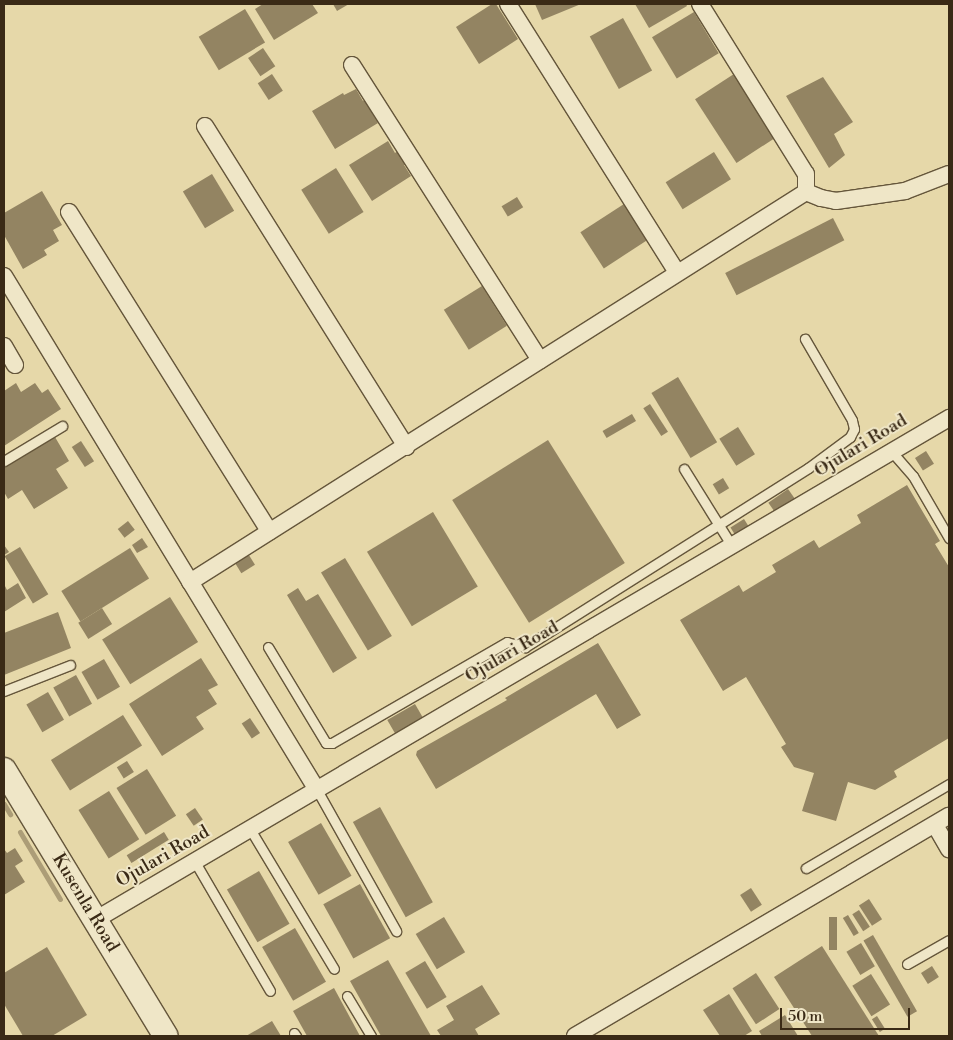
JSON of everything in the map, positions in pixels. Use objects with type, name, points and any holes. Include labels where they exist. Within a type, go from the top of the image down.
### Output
[{"type":"main road","name":"Kusenla Road","points":[[4,770],[166,1036]]},
{"type":"street","points":[[508,4],[677,272]]},
{"type":"street","points":[[700,4],[806,174],[806,192]]},
{"type":"street","points":[[352,65],[540,360]]},
{"type":"street","points":[[205,126],[406,447]]},
{"type":"street","points":[[806,192],[836,201],[905,191],[949,174]]},
{"type":"street","points":[[190,582],[806,192]]},
{"type":"street","points":[[69,212],[270,531]]},
{"type":"street","points":[[4,276],[317,790]]},
{"type":"street","points":[[4,346],[15,365]]},
{"type":"street","name":"Ojulari Road","points":[[95,920],[949,418]]},
{"type":"street","points":[[575,1036],[949,816]]},
{"type":"street","points":[[935,825],[949,849]]},
{"type":"lane","points":[[268,647],[322,739],[326,743],[332,743],[506,642],[525,647],[808,468],[850,437],[854,428],[852,420],[805,339]]},
{"type":"lane","points":[[4,461],[62,426]]},
{"type":"lane","points":[[892,452],[913,476],[949,538]]},
{"type":"lane","points":[[684,469],[732,546]]},
{"type":"lane","points":[[4,691],[70,665]]},
{"type":"lane","points":[[806,868],[949,784]]},
{"type":"lane","points":[[317,790],[396,931]]},
{"type":"lane","points":[[250,829],[334,969]]},
{"type":"lane","points":[[195,862],[270,991]]},
{"type":"lane","points":[[907,964],[949,940]]},
{"type":"lane","points":[[347,996],[372,1036]]},
{"type":"building","points":[[263,4],[312,4],[318,13],[274,40],[255,9]]},
{"type":"building","points":[[333,4],[349,4],[337,11]]},
{"type":"building","points":[[492,4],[496,4],[518,39],[479,64],[456,27]]},
{"type":"building","points":[[535,4],[581,4],[542,20]]},
{"type":"building","points":[[635,4],[686,4],[687,6],[649,28]]},
{"type":"building","points":[[245,9],[265,42],[219,70],[199,37]]},
{"type":"building","points":[[694,12],[719,53],[677,78],[652,37]]},
{"type":"building","points":[[623,18],[652,70],[619,89],[590,36]]},
{"type":"building","points":[[263,48],[275,66],[260,76],[248,58]]},
{"type":"building","points":[[737,72],[778,136],[736,163],[695,99]]},
{"type":"building","points":[[272,74],[283,91],[269,100],[258,83]]},
{"type":"building","points":[[823,77],[853,122],[834,134],[845,155],[829,168],[786,96]]},
{"type":"building","points":[[356,89],[363,101],[367,98],[375,111],[372,113],[378,123],[335,149],[312,111],[343,93],[344,95]]},
{"type":"building","points":[[388,141],[395,153],[399,150],[407,164],[404,165],[411,176],[372,201],[349,165]]},
{"type":"building","points":[[714,152],[731,179],[683,209],[666,182]]},
{"type":"building","points":[[336,168],[364,212],[329,234],[301,190]]},
{"type":"building","points":[[212,174],[234,211],[205,228],[183,192]]},
{"type":"building","points":[[42,191],[62,225],[53,230],[59,241],[44,250],[47,255],[23,269],[4,235],[4,213]]},
{"type":"building","points":[[517,197],[523,207],[508,217],[502,206]]},
{"type":"building","points":[[624,204],[647,240],[604,268],[580,232]]},
{"type":"building","points":[[833,218],[844,240],[737,295],[725,273]]},
{"type":"building","points":[[482,286],[507,326],[469,350],[444,310]]},
{"type":"building","points":[[678,377],[717,442],[691,458],[651,393]]},
{"type":"building","points":[[16,383],[21,392],[35,383],[42,393],[48,389],[61,409],[4,446],[4,391]]},
{"type":"building","points":[[650,404],[668,432],[661,436],[643,408]]},
{"type":"building","points":[[632,414],[636,421],[607,438],[603,431]]},
{"type":"building","points":[[738,427],[755,454],[736,466],[719,439]]},
{"type":"building","points":[[55,437],[69,461],[56,469],[68,488],[34,509],[22,490],[8,499],[4,492],[4,468]]},
{"type":"building","points":[[548,440],[625,563],[529,623],[452,500]]},
{"type":"building","points":[[81,441],[94,461],[85,467],[72,447]]},
{"type":"building","points":[[926,451],[934,464],[923,471],[915,458]]},
{"type":"building","points":[[723,478],[729,488],[719,494],[713,484]]},
{"type":"building","points":[[907,485],[940,541],[935,544],[949,567],[949,738],[894,771],[897,777],[875,790],[848,782],[836,821],[802,811],[814,773],[794,767],[781,747],[786,744],[746,677],[723,691],[680,620],[739,585],[743,592],[776,572],[772,565],[814,540],[819,548],[861,523],[857,515]]},
{"type":"building","points":[[788,489],[795,499],[775,513],[768,503]]},
{"type":"building","points":[[433,512],[478,587],[412,626],[367,552]]},
{"type":"building","points":[[744,519],[751,530],[737,539],[730,527]]},
{"type":"building","points":[[128,521],[135,530],[125,538],[118,529]]},
{"type":"building","points":[[142,538],[148,547],[137,553],[132,545]]},
{"type":"building","points":[[4,545],[9,552],[4,555]]},
{"type":"building","points":[[20,547],[48,594],[33,603],[5,556]]},
{"type":"building","points":[[130,548],[149,579],[80,621],[61,591]]},
{"type":"building","points":[[247,552],[255,565],[241,573],[233,560]]},
{"type":"building","points":[[345,558],[392,636],[368,650],[321,572]]},
{"type":"building","points":[[18,583],[26,598],[4,612],[4,584],[7,590]]},
{"type":"building","points":[[298,588],[306,601],[318,594],[357,658],[333,673],[287,595]]},
{"type":"building","points":[[170,597],[198,642],[130,684],[102,639]]},
{"type":"building","points":[[102,608],[112,624],[88,639],[78,623]]},
{"type":"building","points":[[58,612],[71,648],[4,675],[4,633]]},
{"type":"building","points":[[598,643],[641,715],[617,729],[596,694],[436,789],[416,755],[417,751],[507,700],[505,698]]},
{"type":"building","points":[[201,658],[218,685],[208,690],[217,704],[196,717],[204,729],[162,756],[129,704]]},
{"type":"building","points":[[104,659],[120,687],[97,700],[81,672]]},
{"type":"building","points":[[76,675],[92,704],[69,716],[53,688]]},
{"type":"building","points":[[48,692],[64,720],[42,732],[26,704]]},
{"type":"building","points":[[415,704],[426,723],[398,739],[387,720]]},
{"type":"building","points":[[123,715],[142,746],[70,791],[51,760]]},
{"type":"building","points":[[250,718],[260,733],[252,739],[242,724]]},
{"type":"building","points":[[127,761],[134,772],[124,778],[117,767]]},
{"type":"building","points":[[147,769],[176,816],[146,835],[116,788]]},
{"type":"building","points":[[109,791],[139,839],[109,858],[78,810]]},
{"type":"building","points":[[380,807],[433,902],[406,917],[353,822]]},
{"type":"building","points":[[195,808],[203,820],[194,826],[186,814]]},
{"type":"building","points":[[321,823],[352,876],[319,895],[288,842]]},
{"type":"building","points":[[164,832],[169,840],[131,863],[127,855]]},
{"type":"building","points":[[15,848],[23,861],[15,866],[25,882],[4,895],[4,849],[7,853]]},
{"type":"building","points":[[259,871],[290,924],[257,942],[227,890]]},
{"type":"building","points":[[360,884],[390,938],[353,959],[323,904]]},
{"type":"building","points":[[751,888],[762,905],[751,912],[740,895]]},
{"type":"building","points":[[869,899],[882,919],[872,926],[859,906]]},
{"type":"building","points":[[859,910],[870,927],[863,931],[852,914]]},
{"type":"building","points":[[848,915],[859,933],[854,936],[843,918]]},
{"type":"building","points":[[444,917],[465,952],[437,969],[416,934]]},
{"type":"building","points":[[829,917],[837,917],[837,950],[829,950]]},
{"type":"building","points":[[295,928],[326,982],[293,1001],[262,947]]},
{"type":"building","points":[[873,935],[917,1011],[907,1017],[863,940]]},
{"type":"building","points":[[861,943],[875,966],[860,975],[846,952]]},
{"type":"building","points":[[822,946],[879,1036],[812,1036],[774,977]]},
{"type":"building","points":[[47,947],[87,1015],[52,1036],[23,1036],[4,1004],[4,973]]},
{"type":"building","points":[[388,960],[431,1036],[381,1036],[350,981]]},
{"type":"building","points":[[425,961],[447,997],[427,1009],[405,973]]},
{"type":"building","points":[[932,966],[939,977],[928,984],[921,973]]},
{"type":"building","points":[[756,973],[779,1009],[756,1024],[733,988]]},
{"type":"building","points":[[871,974],[890,1005],[871,1016],[852,986]]},
{"type":"building","points":[[482,985],[500,1014],[475,1029],[479,1036],[441,1036],[437,1030],[454,1020],[446,1006]]},
{"type":"building","points":[[334,988],[360,1036],[307,1036],[293,1011]]},
{"type":"building","points":[[729,994],[752,1031],[744,1036],[720,1036],[703,1010]]},
{"type":"building","points":[[785,1015],[798,1036],[762,1036],[759,1031]]},
{"type":"building","points":[[877,1016],[885,1029],[880,1032],[872,1019]]},
{"type":"building","points":[[272,1021],[281,1036],[246,1036]]},
{"type":"waterway","points":[[4,804],[10,814]]},
{"type":"waterway","points":[[20,832],[60,899]]}]
